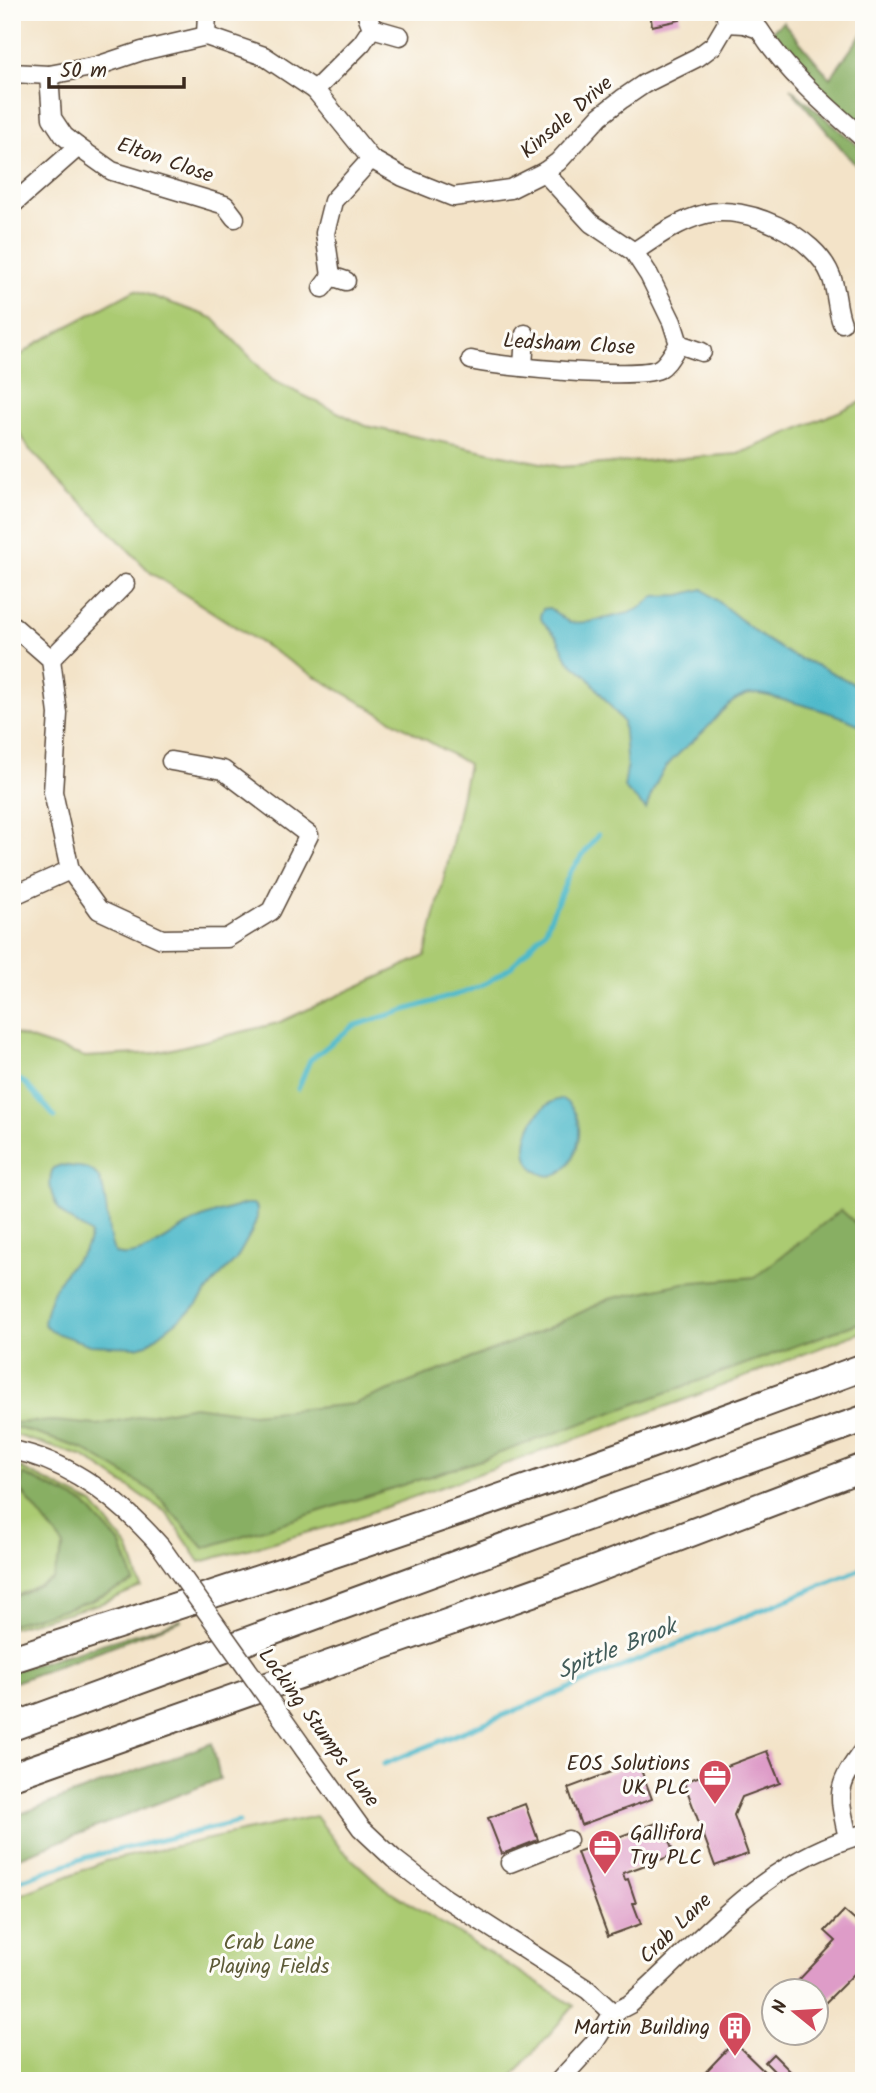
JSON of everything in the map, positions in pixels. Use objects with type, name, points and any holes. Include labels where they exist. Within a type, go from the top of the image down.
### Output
[{"type":"highway","points":[[12,1659],[143,1618],[697,1430],[864,1367]]},
{"type":"highway","points":[[12,1727],[536,1535],[864,1419]]},
{"type":"highway","points":[[12,1777],[49,1761],[546,1588],[864,1467]]},
{"type":"street","points":[[12,73],[49,75],[97,66],[142,51],[206,36],[207,12]]},
{"type":"street","points":[[726,18],[760,29],[772,50],[864,139]]},
{"type":"street","name":"Kinsale Drive","points":[[206,36],[264,56],[314,90],[371,159],[403,177],[453,197],[510,189],[544,172],[558,162],[600,116],[622,99],[644,84],[698,57],[714,45],[726,18]]},
{"type":"street","points":[[314,90],[362,43],[369,20],[400,36]]},
{"type":"street","name":"Elton Close","points":[[49,75],[52,118],[64,136],[78,147],[112,171],[225,205],[235,218]]},
{"type":"street","points":[[12,205],[78,147]]},
{"type":"street","points":[[333,282],[325,233],[333,201],[371,159]]},
{"type":"street","points":[[544,172],[592,223],[634,252],[649,275],[672,322],[678,344],[702,352]]},
{"type":"street","points":[[634,252],[663,232],[703,215],[722,211],[754,218],[783,228],[813,247],[831,276],[842,323]]},
{"type":"street","points":[[523,367],[525,334]]},
{"type":"street","name":"Ledsham Close","points":[[471,360],[523,367],[640,373],[663,366],[678,344]]},
{"type":"street","points":[[51,659],[125,584]]},
{"type":"street","points":[[12,625],[51,659],[58,714],[52,792],[70,870],[100,909],[162,939],[227,938],[271,911],[309,835],[223,770],[171,761]]},
{"type":"street","points":[[12,896],[70,870]]},
{"type":"street","name":"Locking Stumps Lane","points":[[12,1450],[62,1467],[115,1499],[139,1521],[354,1819],[394,1859],[442,1896],[588,1990],[613,2013]]},
{"type":"street","name":"Crab Lane","points":[[559,2081],[594,2043],[613,2013],[630,2004],[722,1916],[772,1876],[814,1851],[856,1836],[839,1793],[844,1778],[864,1748]]},
{"type":"street","points":[[510,1863],[568,1840]]},
{"type":"green space","points":[[783,22],[830,78],[864,31],[864,126],[817,86],[769,34]]},
{"type":"green space","points":[[790,88],[864,151],[864,175]]},
{"type":"green space","points":[[135,290],[213,318],[272,380],[366,426],[560,467],[738,454],[864,401],[864,1331],[695,1396],[335,1525],[200,1562],[167,1513],[84,1457],[12,1434],[12,1033],[85,1057],[156,1053],[278,1023],[425,956],[450,854],[468,764],[297,666],[151,573],[29,449],[12,419],[12,362],[37,343]]},
{"type":"green space","points":[[841,1210],[864,1231],[864,1321],[478,1461],[204,1548],[154,1492],[83,1449],[12,1426],[12,1423],[54,1421],[97,1425],[194,1406],[252,1414],[354,1404],[546,1329],[609,1299],[683,1283],[755,1277]]},
{"type":"green space","points":[[12,1464],[93,1504],[129,1549],[141,1587],[102,1603],[12,1628]]},
{"type":"green space","points":[[23,1474],[85,1504],[121,1545],[134,1582],[89,1602],[12,1624],[12,1598],[52,1579],[64,1546],[20,1489]]},
{"type":"green space","points":[[182,1620],[12,1683],[12,1671]]},
{"type":"green space","points":[[212,1743],[220,1779],[12,1860],[12,1817]]},
{"type":"green space","name":"Crab Lane Playing Fields","points":[[316,1816],[341,1849],[382,1886],[574,2006],[508,2081],[12,2081],[12,1898],[106,1861]]},
{"type":"water","points":[[703,589],[762,637],[791,655],[864,689],[864,727],[808,706],[764,695],[747,695],[730,704],[667,766],[656,783],[646,809],[624,788],[627,768],[623,722],[586,675],[568,660],[557,637],[540,615],[543,609],[549,608],[570,623],[589,622],[629,613],[655,596],[680,595]]},
{"type":"water","points":[[562,1099],[572,1108],[578,1120],[577,1148],[564,1169],[555,1175],[545,1175],[534,1169],[528,1159],[528,1134],[541,1111]]},
{"type":"water","points":[[61,1165],[85,1168],[96,1174],[104,1194],[109,1234],[116,1254],[135,1254],[155,1246],[210,1215],[246,1204],[253,1204],[257,1208],[257,1217],[236,1260],[195,1307],[147,1344],[136,1347],[90,1345],[50,1331],[44,1324],[54,1290],[84,1250],[90,1234],[67,1218],[55,1201],[51,1175],[53,1168]]},
{"type":"building","points":[[650,12],[679,12],[680,20],[652,26]]},
{"type":"building","name":"EOS Solutions UK PLC","points":[[767,1751],[780,1783],[742,1797],[734,1815],[748,1854],[715,1866],[684,1782]]},
{"type":"building","points":[[638,1762],[652,1799],[581,1825],[568,1788]]},
{"type":"building","points":[[525,1804],[538,1840],[502,1854],[488,1818]]},
{"type":"building","name":"Galliford Try PLC","points":[[662,1821],[674,1855],[623,1873],[625,1880],[628,1879],[641,1924],[608,1936],[577,1852]]},
{"type":"building","points":[[844,1911],[859,1924],[864,1920],[864,1964],[830,1998],[830,1978],[801,1978],[836,1941],[825,1931]]},
{"type":"building","name":"Martin Building","points":[[734,2042],[771,2078],[776,2073],[765,2062],[773,2054],[800,2081],[697,2081]]},
{"type":"waterway","points":[[298,1089],[310,1060],[353,1026],[465,992],[488,982],[511,967],[545,931],[570,872],[598,835]]},
{"type":"waterway","points":[[12,1076],[25,1083],[55,1117]]},
{"type":"waterway","name":"Spittle Brook","points":[[384,1764],[864,1568]]},
{"type":"waterway","name":"Spittle Brook","points":[[12,1883],[87,1857],[239,1822]]},
{"type":"place","name":"EOS Solutions UK PLC","points":[[715,1806]]},
{"type":"place","name":"Galliford Try PLC","points":[[605,1876]]},
{"type":"place","name":"Martin Building","points":[[735,2058]]}]
